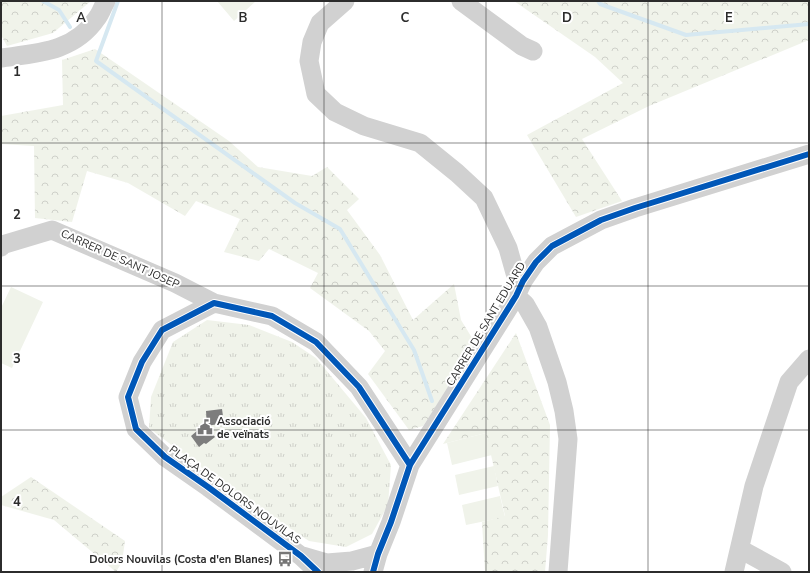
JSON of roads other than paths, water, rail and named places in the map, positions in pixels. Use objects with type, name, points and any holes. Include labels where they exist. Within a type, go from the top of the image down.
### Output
[{"type":"street","points":[[1,58],[45,52],[69,44],[98,18],[106,1]]},
{"type":"street","points":[[345,1],[320,23],[312,42],[310,61],[316,94],[334,112],[364,126],[420,143],[457,173],[484,198],[508,248],[525,304],[538,327],[557,382],[564,411],[568,439],[558,572]]},
{"type":"street","points":[[461,1],[522,46],[533,51]]},
{"type":"street","name":"CARRER DE SANT EDUARD","points":[[410,465],[519,288],[536,262],[552,246],[601,220],[809,154]]},
{"type":"street","name":"CARRER DE SANT JOSEP","points":[[1,247],[2,245],[52,230],[175,283],[214,303]]},
{"type":"street","points":[[214,303],[272,316],[316,342],[360,387],[410,465]]},
{"type":"street","name":"PLAÇA DE DOLORS NOUVILAS","points":[[214,303],[162,330],[142,362],[128,397],[136,429],[165,457],[301,556],[318,572]]},
{"type":"street","points":[[734,572],[754,486],[789,382],[809,359]]},
{"type":"street","name":"PLAÇA DE DOLORS NOUVILAS","points":[[301,556],[327,563],[352,560],[376,563],[410,465]]},
{"type":"street","points":[[740,549],[782,572]]},
{"type":"waterway","points":[[43,1],[59,10],[70,27]]},
{"type":"waterway","points":[[118,1],[96,61],[295,203],[340,229],[414,350],[432,401]]},
{"type":"waterway","points":[[598,1],[600,4],[686,35],[809,24]]},
{"type":"place","name":"Associació de veïnats","points":[[205,427]]},
{"type":"place","name":"Dolors Nouvilas (Costa d'en Blanes)","points":[[285,559]]}]
